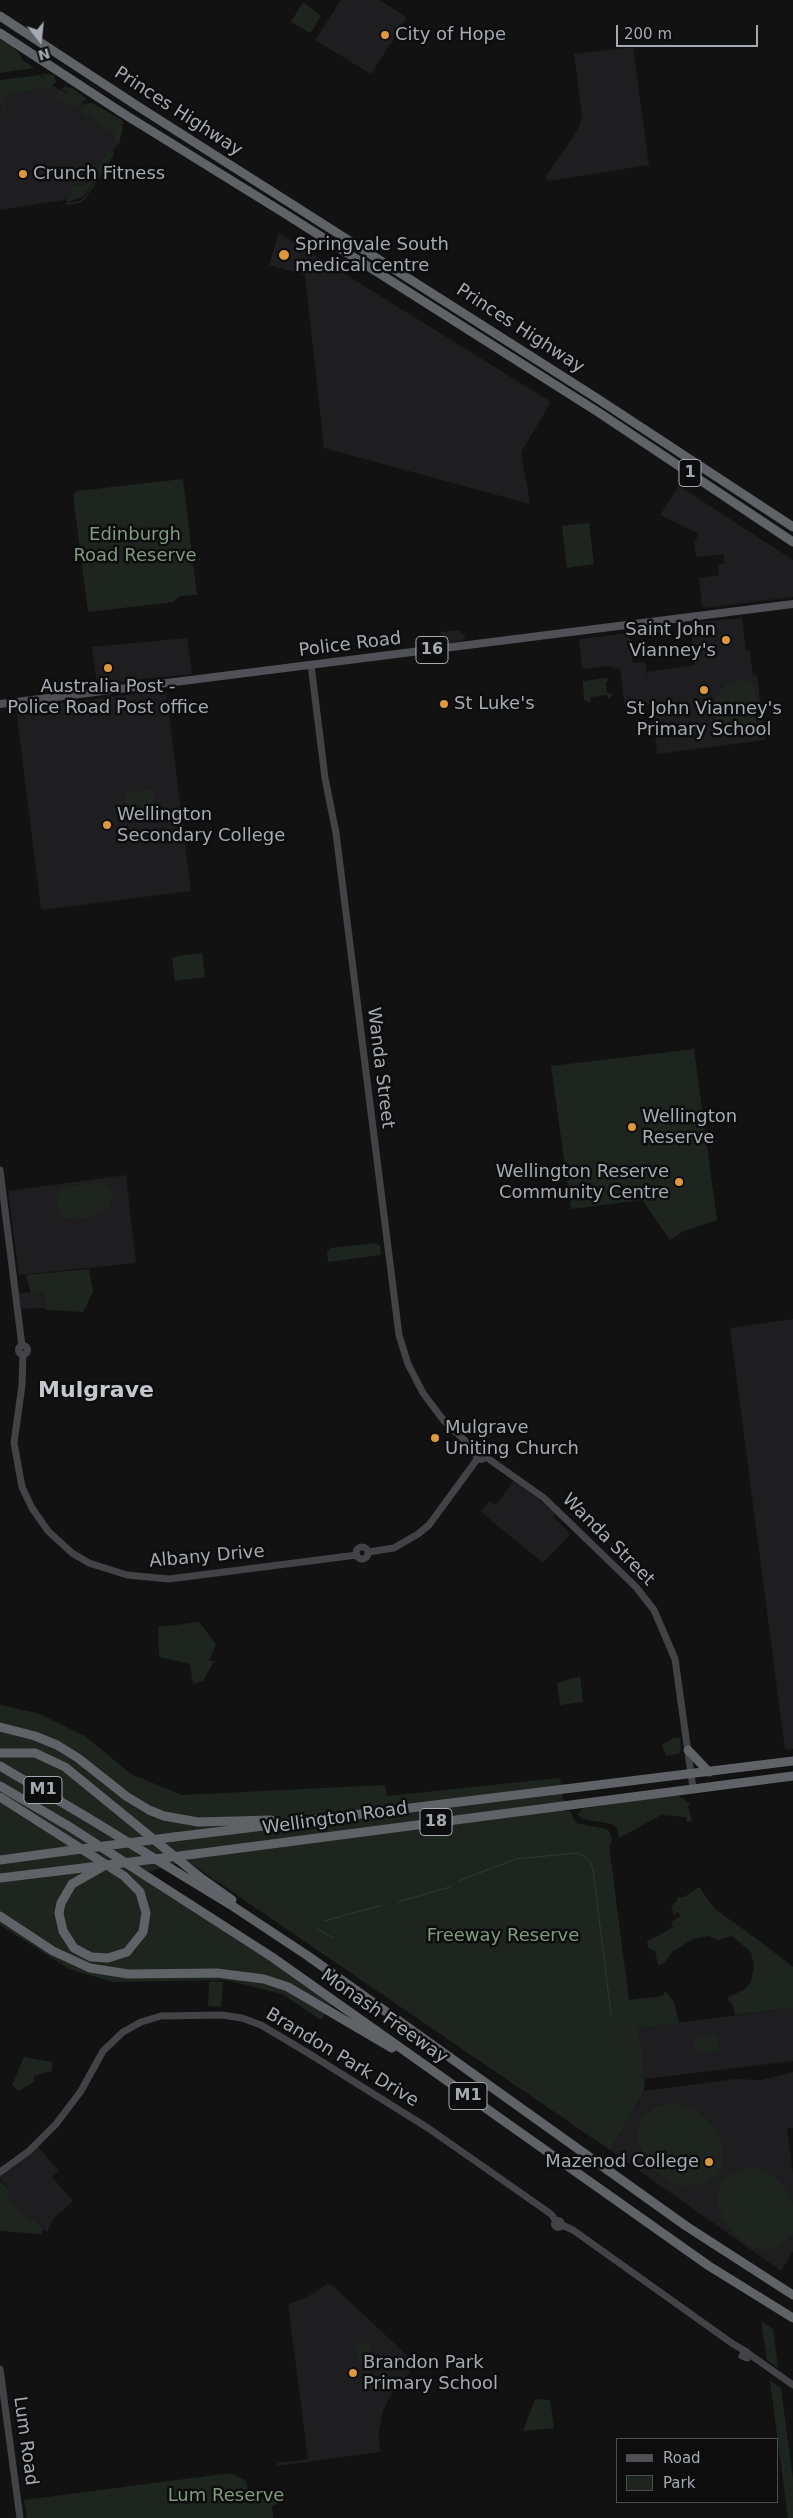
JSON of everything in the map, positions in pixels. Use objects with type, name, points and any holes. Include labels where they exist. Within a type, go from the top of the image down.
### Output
[{"type":"highway","name":"Princes Highway","points":[[0,16],[793,527]]},
{"type":"highway","name":"Princes Highway","points":[[0,32],[124,114],[598,412],[793,542]]},
{"type":"highway","points":[[451,318],[457,309]]},
{"type":"highway","points":[[0,1726],[35,1736],[57,1745],[78,1758],[126,1796],[148,1810],[175,1820],[217,1822],[334,1818]]},
{"type":"highway","points":[[688,1750],[709,1772]]},
{"type":"highway","points":[[0,1752],[44,1756],[65,1766],[201,1878],[308,1956]]},
{"type":"highway","name":"Wellington Road","points":[[0,1860],[793,1761]]},
{"type":"highway","name":"Monash Freeway","points":[[0,1766],[127,1841],[308,1956],[686,2226],[793,2295]]},
{"type":"highway","name":"Wellington Road","points":[[0,1878],[93,1869],[793,1776]]},
{"type":"highway","name":"Monash Freeway","points":[[0,1786],[70,1826],[272,1958],[709,2266],[793,2318]]},
{"type":"highway","points":[[558,1791],[560,1806]]},
{"type":"highway","points":[[0,1797],[124,1876],[140,1892],[146,1913],[143,1932],[127,1952],[108,1958],[91,1957],[74,1948],[64,1935],[60,1920],[61,1902],[67,1890],[93,1869]]},
{"type":"highway","points":[[0,1916],[53,1951],[90,1968],[128,1974],[241,1974],[264,1978],[288,1987],[433,2072]]},
{"type":"main road","name":"Police Road","points":[[0,704],[793,604]]},
{"type":"street","name":"Wanda Street","points":[[311,665],[325,778],[336,833],[398,1328],[405,1357],[423,1393],[438,1414],[477,1455],[483,1459],[486,1457],[544,1498],[636,1587],[654,1610],[675,1659],[693,1788]]},
{"type":"street","name":"Albany Drive","points":[[0,1170],[22,1346],[27,1350],[23,1354],[22,1385],[14,1443],[22,1487],[32,1508],[48,1531],[72,1553],[89,1563],[127,1576],[169,1579],[357,1555],[360,1558],[365,1558],[368,1552],[394,1548],[418,1534],[429,1524],[477,1455]]},
{"type":"street","name":"Brandon Park Drive","points":[[0,2172],[29,2151],[56,2124],[80,2091],[103,2051],[123,2032],[141,2022],[161,2016],[222,2015],[261,2025],[428,2128],[551,2214],[559,2223],[573,2230],[733,2344],[745,2355],[793,2386]]},
{"type":"street","name":"Lum Road","points":[[0,2369],[20,2518]]},
{"type":"shaded area","points":[[341,0],[380,0],[407,18],[371,74],[315,40]]},
{"type":"shaded area","points":[[633,47],[649,165],[548,181],[546,176],[578,130],[582,116],[574,54]]},
{"type":"shaded area","points":[[47,82],[122,126],[118,144],[83,197],[0,210],[0,99],[3,94]]},
{"type":"shaded area","points":[[279,233],[551,402],[521,452],[530,504],[324,448],[305,275],[269,265]]},
{"type":"shaded area","points":[[679,486],[793,560],[793,597],[705,608],[702,606],[699,578],[719,575],[718,565],[725,564],[723,554],[696,557],[694,542],[699,534],[660,515]]},
{"type":"shaded area","name":"St John Vianney's Primary School","points":[[742,618],[746,651],[750,651],[753,676],[757,675],[765,740],[657,754],[652,705],[625,708],[620,669],[608,666],[584,669],[582,667],[579,641],[581,639],[629,633],[633,663],[645,662],[648,681],[647,672],[695,665],[690,623]]},
{"type":"shaded area","points":[[460,630],[465,635],[464,640],[442,645],[440,632]]},
{"type":"shaded area","points":[[187,638],[192,674],[97,684],[92,647]]},
{"type":"shaded area","name":"Wellington Secondary College","points":[[166,690],[191,891],[41,910],[16,709]]},
{"type":"shaded area","points":[[126,1175],[136,1263],[19,1275],[8,1191]]},
{"type":"shaded area","points":[[44,1292],[46,1308],[21,1309],[19,1293]]},
{"type":"shaded area","points":[[793,1319],[793,1749],[785,1750],[730,1328]]},
{"type":"shaded area","points":[[514,1480],[556,1514],[553,1517],[568,1531],[569,1536],[543,1563],[481,1512],[489,1501],[496,1505]]},
{"type":"shaded area","points":[[793,2008],[793,2061],[645,2079],[637,2028]]},
{"type":"shaded area","name":"Mazenod College","points":[[793,2072],[793,2128],[787,2129],[793,2174],[793,2251],[781,2271],[610,2150],[644,2091],[735,2079],[761,2080]]},
{"type":"shaded area","points":[[37,2146],[59,2171],[52,2177],[73,2201],[54,2218],[47,2232],[34,2218],[29,2222],[5,2195],[10,2191],[0,2179],[0,2174]]},
{"type":"shaded area","name":"Brandon Park Primary School","points":[[327,2284],[332,2285],[414,2362],[415,2366],[390,2396],[383,2411],[379,2432],[380,2452],[277,2466],[277,2463],[308,2459],[288,2304],[306,2298]]},
{"type":"green space","points":[[303,2],[321,16],[311,32],[291,22]]},
{"type":"green space","points":[[0,39],[13,47],[22,56],[21,59],[34,68],[0,73]]},
{"type":"green space","points":[[41,74],[54,75],[56,82],[49,89],[42,87],[4,95],[4,115],[0,100],[0,80],[40,75],[47,82]]},
{"type":"green space","points":[[65,87],[72,88],[87,99],[78,104],[76,109],[60,99],[58,102],[56,97],[60,90],[71,94],[61,89]]},
{"type":"green space","points":[[92,103],[122,120],[123,125],[119,124],[123,126],[119,144],[115,143],[114,133],[80,111],[85,104]]},
{"type":"green space","points":[[113,152],[114,155],[85,199],[79,203],[67,205],[66,203],[79,201],[84,198],[110,157],[83,197],[67,202],[67,198],[73,197],[72,186],[87,185],[108,153]]},
{"type":"green space","name":"Edinburgh Road Reserve","points":[[183,479],[197,595],[180,596],[173,602],[88,612],[73,495],[77,491]]},
{"type":"green space","points":[[589,523],[594,564],[567,568],[562,526]]},
{"type":"green space","points":[[605,678],[610,680],[606,682],[607,693],[612,693],[611,697],[608,699],[607,695],[591,697],[590,702],[584,700],[583,681]]},
{"type":"green space","points":[[742,680],[750,681],[754,686],[759,714],[755,725],[745,734],[735,738],[728,737],[719,732],[716,725],[714,705],[717,696],[727,684]]},
{"type":"green space","points":[[153,791],[155,808],[127,813],[125,793]]},
{"type":"green space","points":[[202,953],[205,977],[175,981],[172,957]]},
{"type":"green space","name":"Wellington Reserve","points":[[694,1049],[717,1220],[682,1232],[670,1240],[642,1200],[571,1209],[551,1066]]},
{"type":"green space","points":[[95,1182],[106,1184],[112,1191],[113,1198],[108,1208],[88,1218],[72,1219],[63,1217],[57,1205],[56,1197],[59,1191],[67,1187]]},
{"type":"green space","points":[[376,1243],[380,1246],[381,1255],[328,1262],[327,1252],[330,1248]]},
{"type":"green space","points":[[89,1269],[93,1292],[83,1312],[46,1310],[44,1292],[31,1293],[26,1275]]},
{"type":"green space","points":[[199,1622],[216,1644],[209,1661],[214,1661],[203,1681],[193,1684],[190,1664],[159,1657],[158,1627]]},
{"type":"green space","points":[[580,1676],[583,1702],[560,1705],[557,1683]]},
{"type":"green space","name":"Freeway Reserve","points":[[0,1705],[37,1713],[85,1736],[131,1774],[182,1795],[385,1785],[387,1796],[560,1778],[565,1811],[570,1811],[576,1823],[606,1829],[610,1832],[612,1841],[609,1845],[629,2000],[663,1996],[665,1991],[674,2002],[679,2023],[638,2028],[645,2079],[644,2091],[610,2150],[187,1861],[144,1873],[334,2001],[321,2020],[282,1994],[225,1980],[113,1982],[69,1969],[0,1925]]},
{"type":"green space","points":[[674,1738],[680,1738],[681,1751],[678,1754],[666,1756],[662,1745]]},
{"type":"green space","points":[[676,1795],[690,1804],[688,1806],[692,1821],[687,1822],[686,1817],[661,1815],[619,1838],[617,1828],[612,1824],[583,1819],[578,1815],[582,1809],[600,1805]]},
{"type":"green space","points":[[699,1887],[715,1909],[750,1934],[748,1938],[751,1935],[793,1967],[793,2008],[735,2015],[733,2006],[727,1998],[745,1989],[751,1982],[754,1965],[751,1952],[732,1936],[718,1940],[708,1936],[693,1939],[672,1952],[663,1964],[658,1965],[655,1951],[648,1948],[647,1942],[673,1927],[671,1922],[681,1916],[678,1912],[674,1914],[671,1906],[677,1901],[677,1897],[684,1897]]},
{"type":"green space","points":[[209,1981],[223,1982],[221,2007],[208,2006]]},
{"type":"green space","points":[[717,2034],[719,2051],[696,2053],[694,2037]]},
{"type":"green space","points":[[24,2057],[52,2062],[52,2071],[33,2076],[35,2081],[19,2091],[12,2085]]},
{"type":"green space","points":[[675,2103],[698,2111],[716,2130],[721,2143],[721,2167],[718,2175],[705,2183],[685,2186],[674,2184],[651,2168],[644,2158],[637,2136],[642,2118],[658,2106]]},
{"type":"green space","points":[[745,2168],[759,2169],[775,2177],[786,2189],[793,2203],[793,2234],[780,2247],[766,2250],[750,2246],[735,2236],[723,2218],[717,2202],[719,2187],[728,2176]]},
{"type":"green space","points":[[0,2181],[10,2191],[6,2195],[29,2222],[34,2218],[43,2229],[41,2234],[0,2231]]},
{"type":"green space","points":[[761,2321],[773,2329],[778,2368],[767,2360]]},
{"type":"green space","points":[[370,2343],[373,2363],[359,2365],[356,2345]]},
{"type":"green space","points":[[770,2381],[781,2388],[793,2479],[793,2518],[788,2518]]},
{"type":"green space","points":[[535,2399],[550,2400],[554,2428],[523,2431]]},
{"type":"green space","name":"Lum Reserve","points":[[231,2473],[246,2481],[249,2493],[255,2503],[273,2492],[280,2503],[272,2506],[273,2518],[27,2518],[24,2500]]},
{"type":"waterway","points":[[458,1881],[516,1859],[576,1853],[585,1856],[591,1863],[593,1870],[611,2014]]},
{"type":"waterway","points":[[398,1902],[450,1887]]},
{"type":"waterway","points":[[324,1921],[382,1905]]},
{"type":"waterway","points":[[316,1928],[333,1938]]},
{"type":"place","name":"City of Hope","points":[[385,35]]},
{"type":"place","name":"Crunch Fitness","points":[[23,174]]},
{"type":"place","name":"Springvale South medical centre","points":[[284,255]]},
{"type":"place","name":"Saint John Vianney's","points":[[726,640]]},
{"type":"place","name":"Australia Post - Police Road Post office","points":[[108,668]]},
{"type":"place","name":"St John Vianney's Primary School","points":[[704,690]]},
{"type":"place","name":"St Luke's","points":[[444,704]]},
{"type":"place","name":"Wellington Secondary College","points":[[107,825]]},
{"type":"place","name":"Wellington Reserve","points":[[632,1127]]},
{"type":"place","name":"Wellington Reserve Community Centre","points":[[679,1182]]},
{"type":"place","name":"Mulgrave Uniting Church","points":[[435,1438]]},
{"type":"place","name":"Mazenod College","points":[[709,2162]]},
{"type":"place","name":"Brandon Park Primary School","points":[[353,2373]]},
{"type":"district","name":"Mulgrave","points":[[96,1391]]}]
